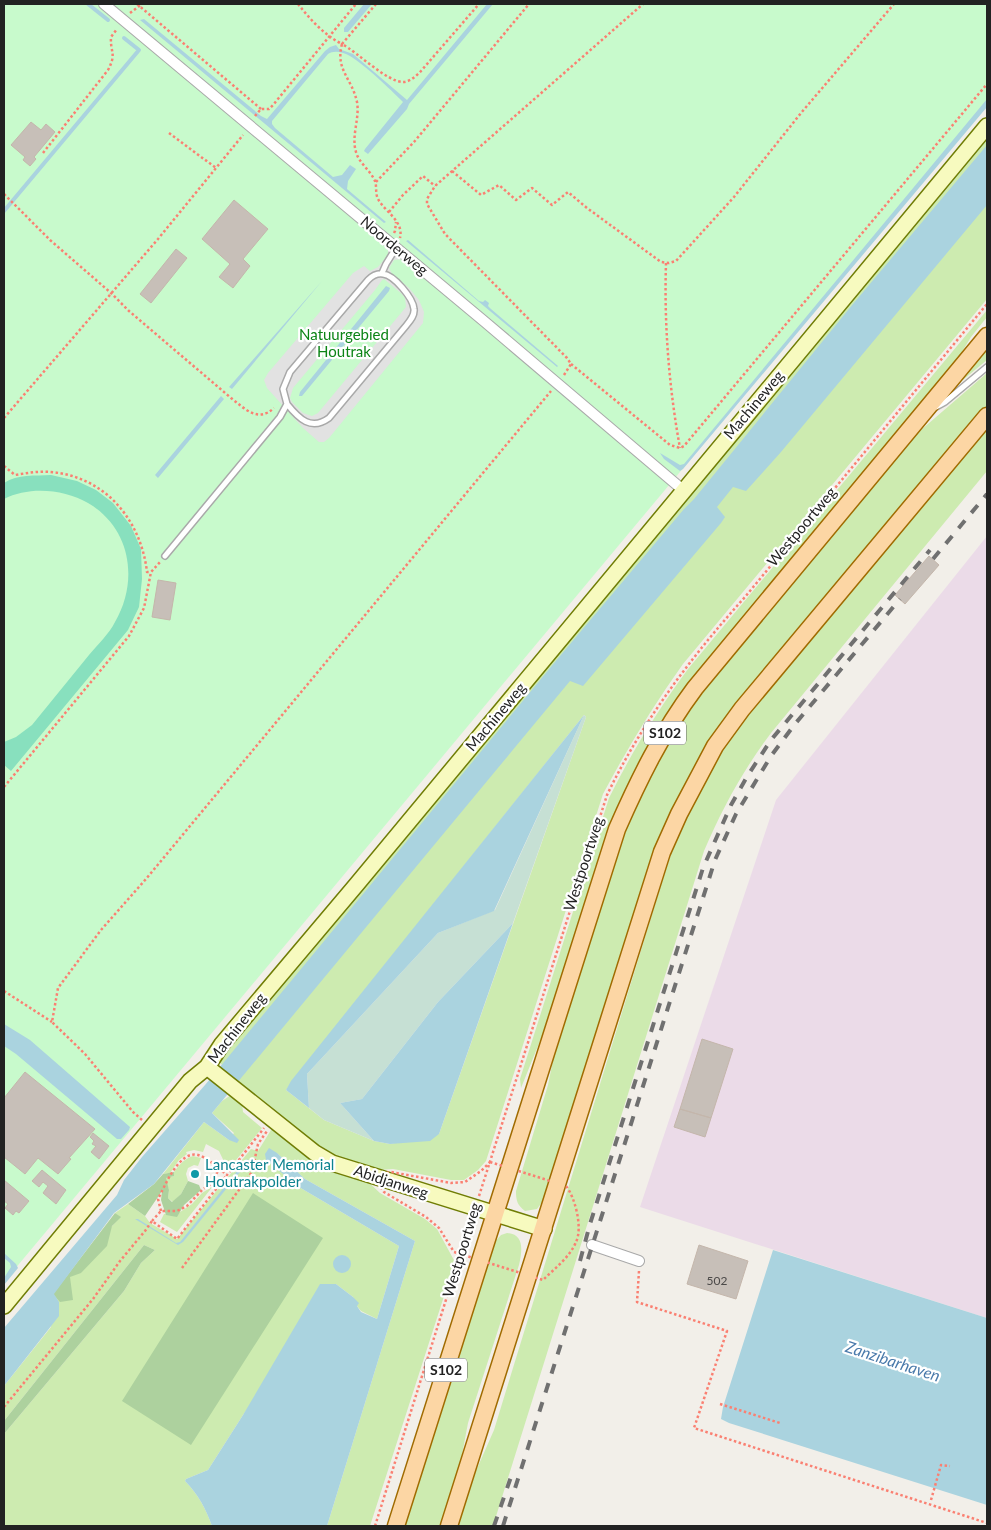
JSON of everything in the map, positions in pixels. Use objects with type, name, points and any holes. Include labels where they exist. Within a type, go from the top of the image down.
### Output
[{"type":"main road","name":"Westpoortweg","points":[[396,1526],[617,829],[650,758],[676,713],[695,688],[987,336]]},
{"type":"main road","points":[[450,1526],[662,852],[679,814],[715,746],[749,701],[987,416]]},
{"type":"street","name":"Noorderweg","points":[[104,4],[252,121],[396,248],[683,490]]},
{"type":"street","name":"Machineweg","points":[[4,1306],[190,1081],[211,1069],[222,1044],[987,126]]},
{"type":"street","name":"Abidjanweg","points":[[211,1069],[316,1153],[332,1163],[544,1230]]},
{"type":"street","points":[[592,1245],[639,1262]]},
{"type":"lane","points":[[382,273],[396,248]]},
{"type":"lane","points":[[382,273],[394,280],[408,296],[414,309],[411,320],[329,418],[317,424],[306,421],[296,414],[286,401],[282,390],[290,372],[364,284],[372,276],[382,273]]},
{"type":"lane","points":[[920,416],[945,402],[987,367]]},
{"type":"lane","points":[[165,556],[275,423],[286,401]]},
{"type":"path","points":[[43,153],[108,70],[114,54],[110,37],[139,4],[261,108],[269,109],[356,4]]},
{"type":"path","points":[[298,4],[318,27],[330,37],[352,50],[391,79],[404,82],[420,71],[479,4]]},
{"type":"path","points":[[376,4],[342,45],[339,59],[357,102],[354,143],[357,154],[376,182],[376,194],[379,201],[400,229],[401,235],[396,248]]},
{"type":"path","points":[[376,182],[414,142],[529,4]]},
{"type":"path","points":[[643,4],[435,186],[427,200],[427,204],[445,234],[571,364],[670,445],[680,448],[684,446],[987,84]]},
{"type":"path","points":[[452,171],[481,195],[499,185],[516,200],[532,188],[552,205],[568,192],[661,262],[669,263],[676,261],[734,197],[801,113],[894,4]]},
{"type":"path","points":[[4,418],[216,168],[261,108]]},
{"type":"path","points":[[169,133],[216,168]]},
{"type":"path","points":[[388,212],[423,176],[435,186]]},
{"type":"path","points":[[4,194],[50,240],[111,292],[128,311],[249,411],[259,415],[266,414],[286,401]]},
{"type":"path","points":[[666,262],[665,302],[676,425],[680,448]]},
{"type":"path","name":"Westpoortweg","points":[[374,1526],[606,795],[659,703],[708,638],[751,589],[987,304]]},
{"type":"path","points":[[52,1022],[58,988],[101,930],[158,864],[571,364]]},
{"type":"path","points":[[4,466],[15,475],[40,472],[62,474],[84,481],[102,491],[118,505],[132,524],[144,550],[147,572],[151,572]]},
{"type":"path","points":[[4,787],[129,636],[144,608],[151,572],[165,556]]},
{"type":"path","points":[[4,991],[52,1022],[85,1054],[133,1112],[152,1128]]},
{"type":"path","points":[[151,1222],[177,1239],[267,1125],[268,1130],[258,1144],[252,1172],[182,1268]]},
{"type":"path","points":[[161,1211],[158,1199],[174,1170],[191,1154],[196,1154],[227,1175]]},
{"type":"path","points":[[4,1407],[93,1300],[120,1260],[151,1222],[161,1211],[177,1211],[187,1206],[203,1189],[211,1184],[219,1168]]},
{"type":"path","points":[[639,1262],[637,1302],[727,1332],[694,1428],[987,1523]]},
{"type":"path","points":[[720,1404],[780,1424]]},
{"type":"path","points":[[931,1500],[941,1465],[950,1466]]},
{"type":"shaded area","points":[[388,247],[403,259],[394,260],[389,268],[392,274],[409,288],[419,300],[424,312],[423,323],[329,438],[324,442],[319,442],[303,428],[267,388],[264,380],[353,273],[364,266],[370,271],[378,267],[388,255]],"holes":[[[384,279],[405,298],[406,307],[318,413],[312,416],[303,413],[290,398],[293,388],[382,280]]]},
{"type":"shaded area","points":[[987,536],[987,1318],[640,1207],[776,800]]},
{"type":"green space","name":"Natuurgebied Houtrak","points":[[4,4],[987,4],[987,104],[4,1282]]},
{"type":"green space","points":[[987,134],[987,299],[683,664],[631,744],[603,794],[486,1161],[478,1170],[464,1180],[451,1180],[393,1169],[379,1170],[329,1154],[242,1084],[217,1059]],"holes":[[[584,715],[586,717],[439,1134],[390,1144],[374,1141],[324,1120],[286,1090]]]},
{"type":"green space","points":[[987,310],[987,317],[971,337],[952,368],[671,710],[651,740],[611,824],[548,1021],[521,1088],[520,1079],[609,798],[636,748],[688,669]]},
{"type":"green space","points":[[987,346],[987,360],[952,389]]},
{"type":"green space","points":[[987,373],[987,407],[751,689],[695,768],[550,1185],[537,1209],[525,1211],[520,1207],[516,1191],[548,1085],[560,1026],[627,822],[676,723],[906,443]]},
{"type":"green space","points":[[987,423],[987,471],[771,733],[742,776],[718,820],[704,851],[493,1526],[457,1526],[472,1480],[494,1430],[676,839],[719,749]]},
{"type":"green space","points":[[51,475],[77,481],[96,490],[113,503],[131,526],[141,549],[142,579],[139,607],[128,630],[11,771],[4,765],[4,742],[16,737],[32,725],[107,635],[115,622],[127,590],[127,556],[122,541],[114,526],[88,503],[79,498],[46,491],[24,492],[4,499],[4,483],[9,480],[27,476]]},
{"type":"green space","points":[[584,715],[586,717],[513,923],[438,1002],[362,1099],[340,1103],[374,1141],[324,1120],[309,1108],[307,1074],[438,933],[495,910]]},
{"type":"green space","points":[[231,1095],[242,1103],[243,1112],[262,1128],[228,1170],[219,1151],[206,1144],[203,1152],[194,1150],[186,1152],[187,1154],[179,1160],[170,1173],[163,1174],[204,1122],[229,1140],[234,1133],[212,1113],[222,1101]]},
{"type":"green space","points":[[276,1129],[320,1165],[365,1179],[380,1193],[425,1219],[437,1229],[455,1262],[370,1526],[327,1526],[415,1241],[305,1179],[277,1153],[299,1187],[399,1246],[377,1319],[361,1311],[353,1297],[336,1284],[243,1415],[208,1470],[186,1479],[185,1481],[201,1502],[212,1526],[4,1526],[4,1434],[124,1291],[141,1263],[155,1250],[144,1245],[4,1421],[4,1386],[51,1327],[53,1294],[120,1217],[115,1213],[128,1204],[145,1216],[150,1223],[177,1239],[251,1149],[258,1151],[271,1130]]},
{"type":"green space","points":[[193,1156],[201,1158],[198,1166],[194,1165],[188,1168],[186,1174],[188,1181],[181,1194],[173,1202],[168,1198],[169,1190],[165,1178],[174,1176],[174,1172],[180,1165]]},
{"type":"green space","points":[[174,1172],[174,1176],[166,1178],[169,1190],[168,1198],[172,1202],[181,1194],[188,1181],[199,1185],[201,1190],[184,1205],[177,1217],[166,1215],[161,1200],[162,1191],[145,1216],[128,1204],[154,1184],[163,1174]]},
{"type":"green space","points":[[213,1186],[177,1232],[160,1222],[164,1214],[180,1212]]},
{"type":"green space","points":[[253,1193],[323,1238],[191,1445],[122,1401]]},
{"type":"green space","points":[[115,1213],[121,1217],[112,1226],[107,1246],[81,1273],[70,1277],[73,1300],[60,1302],[53,1294]]},
{"type":"green space","points":[[507,1233],[517,1237],[521,1245],[519,1265],[468,1423],[458,1476],[442,1526],[403,1526],[493,1244],[501,1235]]},
{"type":"green space","points":[[144,1245],[155,1250],[141,1263],[124,1291],[4,1434],[4,1421]]},
{"type":"water","points":[[364,4],[372,4],[348,32],[344,32],[344,28]]},
{"type":"water","points":[[487,4],[493,4],[368,154],[364,151],[365,149],[403,102],[370,71],[344,53],[328,54],[272,121],[275,128],[333,177],[342,175],[350,165],[356,169],[348,181],[347,189],[386,222],[384,223],[140,20],[144,19],[267,119],[325,51],[336,45],[339,49],[353,54],[407,100]]},
{"type":"water","points":[[987,99],[987,107],[683,469],[680,471],[664,459],[660,453],[680,465],[684,464]]},
{"type":"water","points":[[987,145],[987,205],[781,452],[746,491],[733,487],[717,507],[725,517],[721,523],[583,686],[570,681],[212,1113],[239,1140],[237,1143],[229,1140],[204,1122],[154,1184],[114,1213],[54,1294],[59,1302],[59,1316],[4,1386],[4,1328],[117,1195],[124,1180],[142,1157],[205,1085]]},
{"type":"water","points":[[408,240],[479,301],[483,302],[485,300],[489,303],[488,306],[491,309],[558,366],[406,241]]},
{"type":"water","points":[[322,281],[232,389],[229,387]]},
{"type":"water","points":[[386,286],[390,288],[389,291],[302,396],[299,396],[300,392]]},
{"type":"water","points":[[221,396],[224,399],[158,478],[155,475]]},
{"type":"water","points":[[584,715],[494,911],[438,933],[307,1074],[309,1108],[286,1090],[291,1081]]},
{"type":"water","points":[[513,923],[439,1134],[430,1141],[390,1144],[374,1141],[340,1103],[362,1099],[438,1002]]},
{"type":"water","points":[[4,1024],[30,1040],[130,1127],[121,1139],[117,1139],[4,1046]]},
{"type":"water","points":[[269,1148],[305,1179],[415,1241],[327,1526],[212,1526],[201,1502],[185,1481],[208,1470],[243,1415],[320,1284],[336,1284],[359,1303],[357,1306],[361,1312],[377,1319],[399,1246],[299,1187],[266,1160],[265,1154]]},
{"type":"water","points":[[247,1159],[249,1161],[183,1242],[178,1245],[135,1219],[138,1219],[176,1243],[180,1242]]},
{"type":"water","name":"Zanzibarhaven","points":[[773,1250],[987,1318],[987,1505],[721,1419],[723,1407]]},
{"type":"water","points":[[4,1253],[18,1268],[4,1285],[4,1278],[11,1267],[10,1263],[4,1258]]},
{"type":"water","points":[[342,1255],[348,1258],[351,1264],[348,1270],[342,1273],[336,1270],[333,1264],[336,1258]]},
{"type":"building","points":[[31,122],[41,130],[46,124],[55,132],[34,157],[36,159],[30,166],[23,160],[25,157],[11,145]]},
{"type":"building","points":[[234,200],[268,229],[243,259],[250,266],[233,288],[219,277],[230,264],[202,239]]},
{"type":"building","points":[[176,249],[187,258],[151,303],[140,294]]},
{"type":"building","points":[[929,556],[939,565],[905,604],[895,595]]},
{"type":"building","points":[[158,580],[176,583],[170,620],[152,617]]},
{"type":"building","points":[[702,1039],[733,1049],[711,1118],[680,1109]]},
{"type":"building","points":[[25,1072],[95,1129],[69,1158],[71,1159],[58,1174],[38,1158],[25,1174],[4,1157],[4,1098]]},
{"type":"building","points":[[680,1109],[711,1118],[705,1137],[674,1127]]},
{"type":"building","points":[[93,1133],[109,1146],[99,1159],[91,1152],[96,1146],[92,1144],[94,1141],[90,1137]]},
{"type":"building","points":[[42,1170],[66,1190],[56,1204],[43,1193],[48,1186],[43,1182],[39,1187],[32,1181]]},
{"type":"building","points":[[4,1180],[29,1201],[19,1213],[16,1211],[13,1215],[5,1208],[8,1204],[4,1201]]},
{"type":"building","points":[[699,1245],[748,1261],[736,1299],[687,1284]]},
{"type":"waterway","points":[[88,4],[108,20]]},
{"type":"waterway","points":[[4,211],[139,50],[124,38]]},
{"type":"railway","points":[[933,559],[987,494]]},
{"type":"railway","points":[[580,1261],[590,1224],[703,868],[731,805],[771,740],[930,550]]},
{"type":"railway","points":[[503,1526],[715,860],[736,814],[771,756],[795,724],[900,599]]},
{"type":"railway","points":[[494,1526],[512,1474]]},
{"type":"place","name":"Lancaster Memorial Houtrakpolder","points":[[195,1174]]}]
